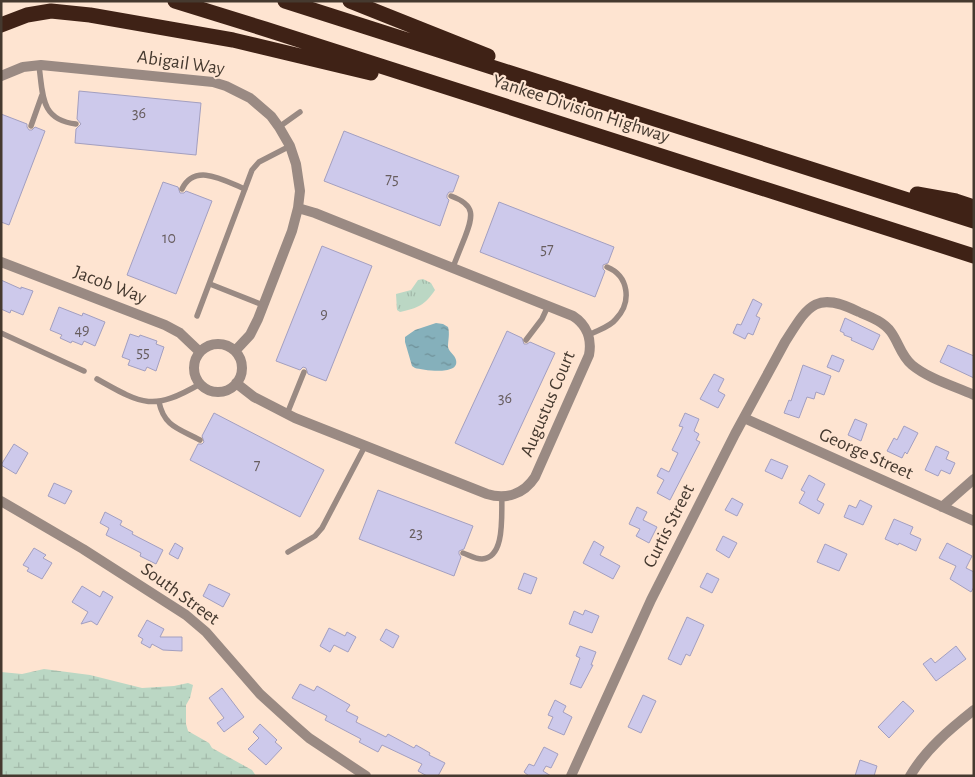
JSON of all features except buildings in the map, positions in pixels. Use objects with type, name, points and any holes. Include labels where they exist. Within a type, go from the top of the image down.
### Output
[{"type":"highway","name":"Yankee Division Highway","points":[[175,1],[974,256]]},
{"type":"highway","name":"Yankee Division Highway","points":[[284,1],[974,222]]},
{"type":"highway","points":[[350,1],[627,110]]},
{"type":"highway","points":[[1,25],[27,15],[51,12],[70,12],[124,20],[233,40],[505,105]]},
{"type":"highway","points":[[857,184],[956,201],[974,207]]},
{"type":"street","name":"Abigail Way","points":[[1,76],[15,70],[39,66],[213,82],[250,98],[266,111],[279,127],[290,146],[299,177],[298,208],[292,231],[250,335],[235,351]]},
{"type":"street","name":"Augustus Court","points":[[298,208],[453,267],[577,318],[584,325],[589,335],[591,346],[588,359],[535,478],[521,491],[502,496]]},
{"type":"street","name":"Jacob Way","points":[[1,262],[165,325],[184,336],[200,352]]},
{"type":"street","name":"Curtis Street","points":[[571,776],[651,600],[784,342],[801,319],[818,303],[828,301],[838,303],[877,320],[891,332],[903,354],[913,366],[974,395]]},
{"type":"street","points":[[215,344],[224,345],[235,351],[240,358],[242,367],[241,376],[236,384],[218,392],[200,384],[196,377],[194,366],[200,352],[215,344]]},
{"type":"street","points":[[236,384],[254,397],[286,414],[487,494],[502,496]]},
{"type":"street","name":"George Street","points":[[744,418],[974,521]]},
{"type":"street","points":[[942,507],[974,479]]},
{"type":"street","name":"South Street","points":[[1,501],[83,549],[186,615],[206,632],[260,694],[287,719],[309,738],[366,776]]},
{"type":"street","points":[[910,776],[923,756],[938,740],[974,710]]},
{"type":"lane","points":[[39,66],[42,94],[47,108],[55,117],[76,124]]},
{"type":"lane","points":[[31,126],[42,94]]},
{"type":"lane","points":[[279,127],[300,112]]},
{"type":"lane","points":[[198,316],[252,170],[257,164],[290,146]]},
{"type":"lane","points":[[182,189],[190,179],[204,174],[245,189]]},
{"type":"lane","points":[[451,196],[467,204],[471,217],[453,267]]},
{"type":"lane","points":[[589,335],[615,321],[626,301],[626,290],[623,280],[616,272],[607,267]]},
{"type":"lane","points":[[210,284],[263,305]]},
{"type":"lane","points":[[526,340],[541,320],[548,306]]},
{"type":"lane","points":[[1,333],[84,371]]},
{"type":"lane","points":[[286,414],[304,372]]},
{"type":"lane","points":[[97,379],[137,400],[159,402],[179,396],[200,384]]},
{"type":"lane","points":[[159,402],[161,412],[168,422],[200,440]]},
{"type":"lane","points":[[288,552],[320,531],[365,446]]},
{"type":"lane","points":[[463,553],[482,559],[491,556],[495,552],[499,544],[502,496]]},
{"type":"green space","points":[[423,279],[431,283],[435,290],[431,295],[416,307],[400,312],[397,310],[396,294],[411,290],[418,280]]},
{"type":"green space","points":[[44,669],[90,675],[142,688],[188,683],[193,685],[186,705],[188,731],[209,743],[212,748],[252,770],[256,776],[1,776],[1,672],[22,674]]},
{"type":"water","points":[[436,323],[448,327],[448,347],[456,360],[456,365],[447,370],[440,371],[415,368],[412,366],[405,337],[415,330]]}]
